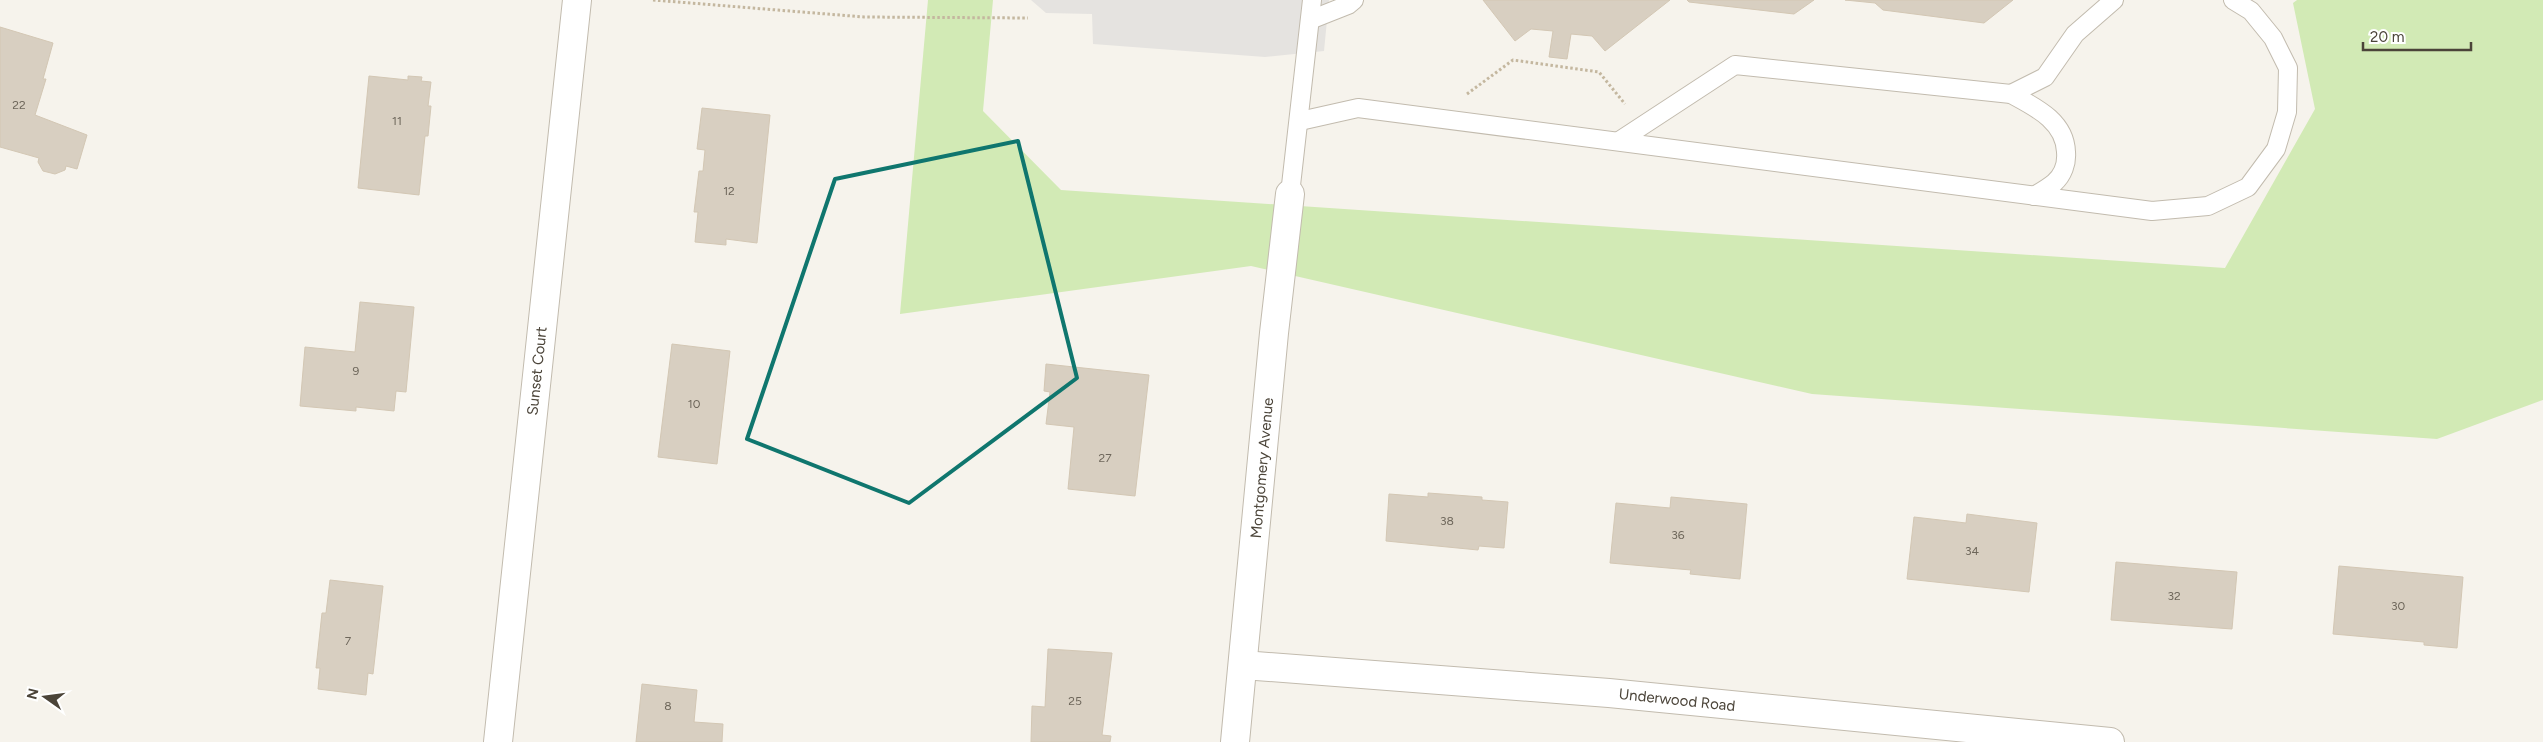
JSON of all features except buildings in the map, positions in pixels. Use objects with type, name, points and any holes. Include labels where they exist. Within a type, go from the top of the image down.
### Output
[{"type":"street","name":"Sunset Court","points":[[498,742],[577,0]]},
{"type":"street","name":"Montgomery Avenue","points":[[1235,742],[1290,194]]},
{"type":"street","name":"Underwood Road","points":[[1243,665],[1609,693],[2110,742]]},
{"type":"lane","points":[[1290,194],[1300,122],[1312,0]]},
{"type":"lane","points":[[1310,20],[1348,5],[1354,0]]},
{"type":"lane","points":[[2011,94],[2045,77],[2075,34],[2114,0]]},
{"type":"lane","points":[[1300,122],[1358,108],[2152,211],[2208,206],[2248,187],[2276,149],[2287,112],[2288,68],[2273,38],[2251,11],[2232,0]]},
{"type":"lane","points":[[1619,142],[1735,65],[2011,94],[2038,108],[2049,118],[2066,142],[2067,163],[2054,182],[2034,196]]},
{"type":"path","points":[[653,0],[864,17],[1028,18]]},
{"type":"path","points":[[1465,96],[1513,60],[1599,72],[1625,104]]},
{"type":"highlighted area","points":[[1018,141],[1077,378],[909,503],[747,439],[835,179]]},
{"type":"green space","points":[[928,0],[993,0],[983,111],[1061,190],[2225,268],[2315,109],[2293,3],[2297,0],[2543,0],[2543,400],[2437,439],[1812,394],[1251,266],[900,314]]},
{"type":"shaded area","points":[[1031,0],[1329,0],[1324,51],[1265,57],[1093,44],[1092,14],[1046,13]]}]
